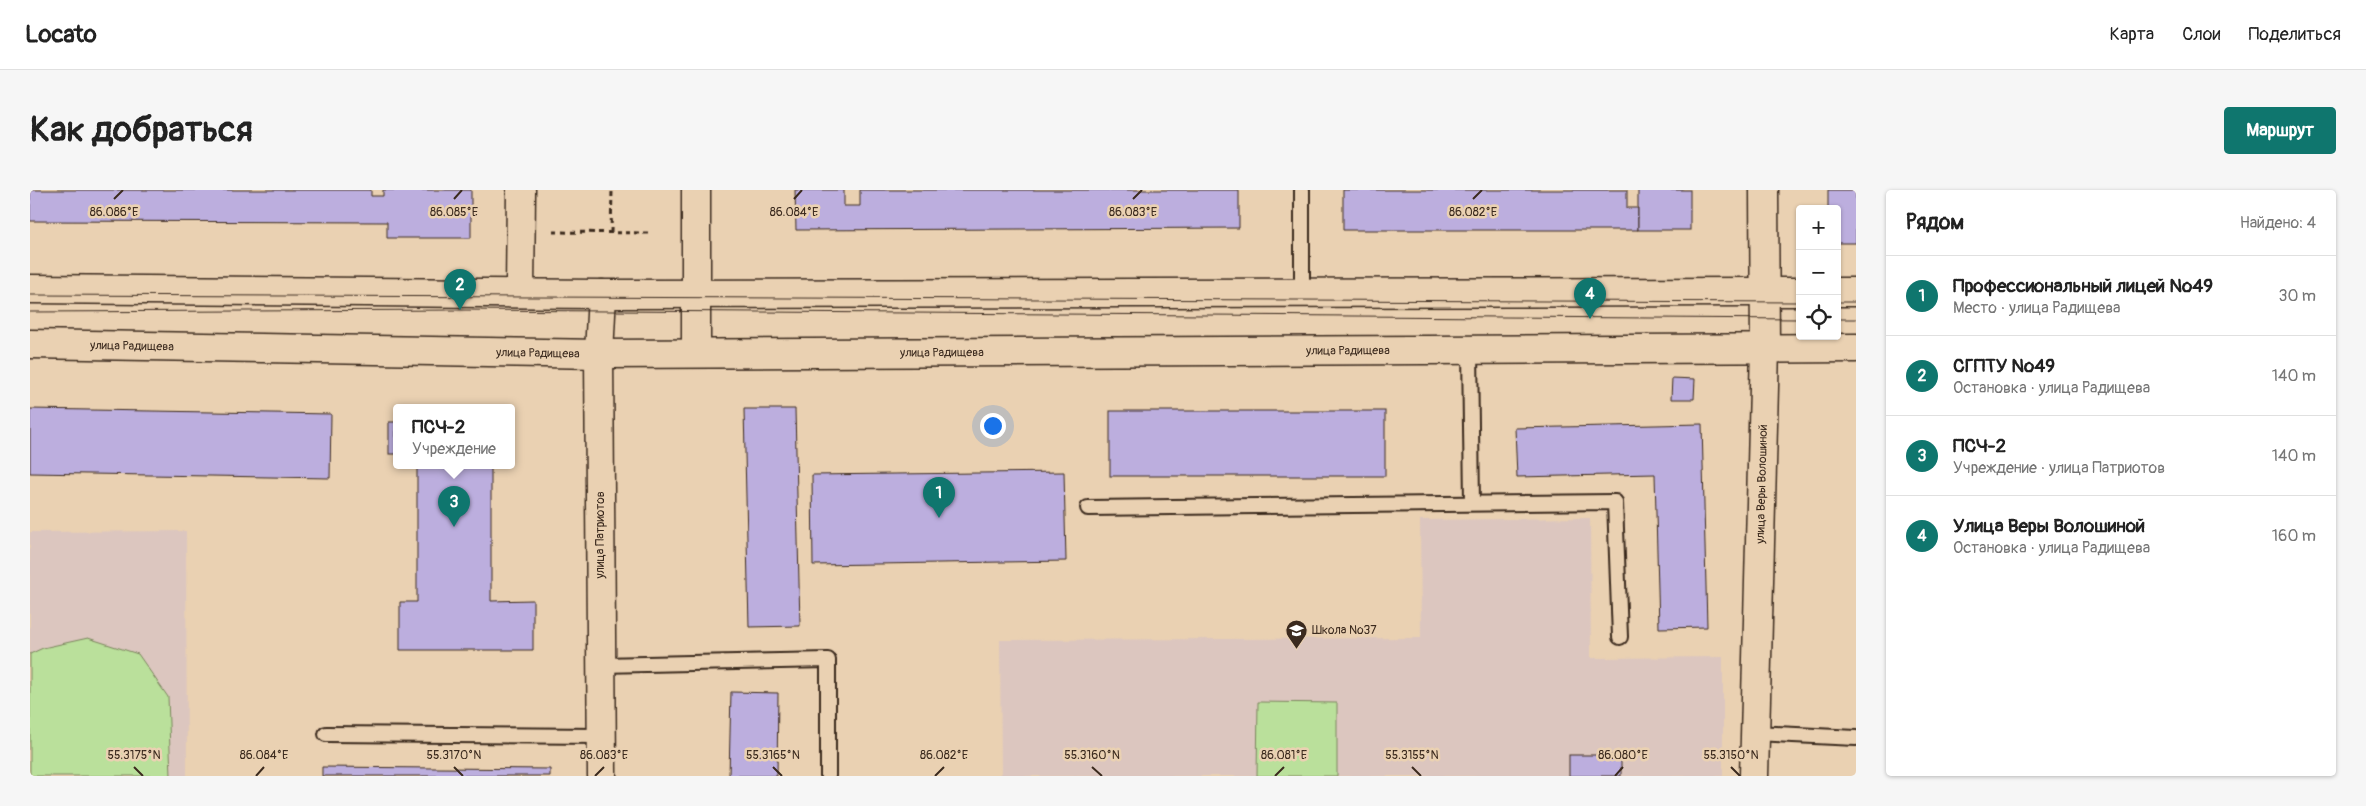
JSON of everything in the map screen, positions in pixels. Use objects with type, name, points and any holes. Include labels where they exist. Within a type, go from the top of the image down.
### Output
[{"type":"street","points":[[520,293],[521,190]]},
{"type":"street","points":[[696,190],[696,353]]},
{"type":"street","name":"улица Веры Волошиной","points":[[1754,776],[1766,292],[1764,190]]},
{"type":"street","points":[[30,289],[602,294],[1796,292]]},
{"type":"street","points":[[1841,292],[1856,292]]},
{"type":"street","name":"улица Патриотов","points":[[602,294],[599,354],[602,776]]},
{"type":"street","name":"улица Радищева","points":[[30,344],[599,354],[1856,348]]},
{"type":"lane","points":[[1302,190],[1302,292]]},
{"type":"lane","points":[[1470,350],[1472,504]]},
{"type":"lane","points":[[1088,508],[1616,502],[1620,637]]},
{"type":"lane","points":[[601,664],[828,660],[828,776]]},
{"type":"lane","points":[[1754,733],[1856,738]]},
{"type":"lane","points":[[326,734],[602,736]]},
{"type":"path","points":[[611,233],[612,190]]},
{"type":"path","points":[[553,232],[651,233]]},
{"type":"shaded area","name":"Школа №37","points":[[1590,518],[1591,658],[1723,657],[1723,776],[1001,776],[1000,640],[1421,638],[1420,520]]},
{"type":"shaded area","points":[[186,531],[187,776],[30,776],[30,532]]},
{"type":"green space","points":[[88,638],[138,654],[168,697],[171,776],[30,776],[30,654],[43,648]]},
{"type":"green space","points":[[1258,702],[1337,703],[1337,776],[1257,776]]},
{"type":"building","points":[[30,190],[371,190],[371,196],[383,196],[383,190],[471,190],[471,238],[387,238],[387,222],[30,221]]},
{"type":"building","points":[[795,190],[844,190],[844,206],[860,206],[860,190],[1239,190],[1239,228],[796,230]]},
{"type":"building","points":[[1343,190],[1627,190],[1627,208],[1638,208],[1638,230],[1343,230]]},
{"type":"building","points":[[1638,190],[1690,190],[1690,230],[1638,230]]},
{"type":"building","points":[[1828,190],[1856,190],[1856,243],[1841,243],[1841,205],[1828,205]]},
{"type":"building","points":[[1672,378],[1695,379],[1694,399],[1671,399]]},
{"type":"building","points":[[30,409],[331,414],[330,478],[30,473]]},
{"type":"building","points":[[744,409],[795,409],[800,626],[749,627]]},
{"type":"building","points":[[1110,411],[1385,411],[1385,476],[1110,476]]},
{"type":"building","points":[[389,422],[393,422],[393,454],[389,454]]},
{"type":"building","points":[[1702,424],[1707,627],[1659,628],[1655,474],[1517,477],[1515,428]]},
{"type":"building","points":[[417,469],[491,469],[491,601],[533,600],[533,650],[400,650],[400,602],[417,602]]},
{"type":"building","points":[[1064,472],[1066,561],[813,565],[812,475]]},
{"type":"building","points":[[731,692],[778,693],[777,776],[729,776]]},
{"type":"building","points":[[1569,755],[1621,755],[1621,776],[1569,776]]},
{"type":"building","points":[[322,767],[550,769],[550,776],[322,776]]},
{"type":"tram line","points":[[30,295],[1796,302]]},
{"type":"tram line","points":[[1841,302],[1856,302]]},
{"type":"tram line","points":[[30,312],[460,310],[1796,319]]},
{"type":"tram line","points":[[1841,319],[1856,319]]},
{"type":"place","name":"СГПТУ №49","points":[[460,310]]},
{"type":"place","name":"Улица Веры Волошиной","points":[[1590,319]]},
{"type":"place","name":"Профессиональный лицей №49","points":[[939,518]]},
{"type":"place","name":"ПСЧ-2","points":[[454,527]]},
{"type":"place","name":"Школа №37","points":[[1296,649]]}]
